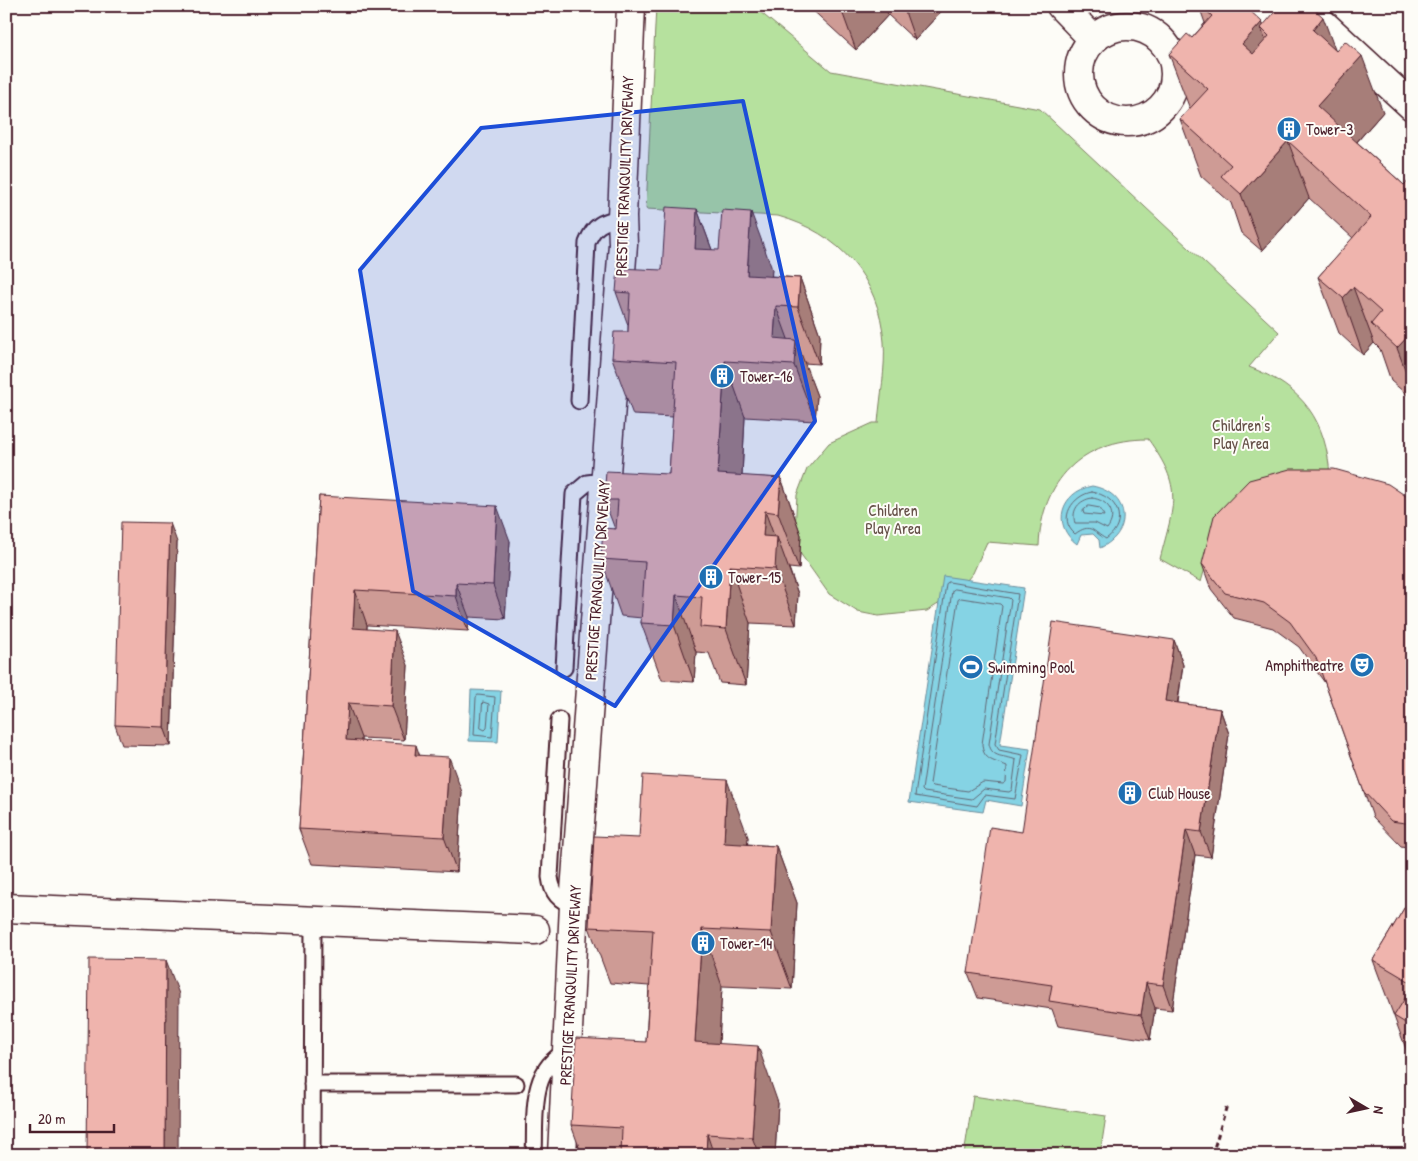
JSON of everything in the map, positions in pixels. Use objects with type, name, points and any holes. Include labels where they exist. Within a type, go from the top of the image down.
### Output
[{"type":"street","name":"PRESTIGE TRANQUILITY DRIVEWAY","points":[[562,1155],[574,906],[623,244],[622,217],[631,6]]},
{"type":"street","points":[[1061,6],[1093,39]]},
{"type":"street","points":[[1173,59],[1262,13],[1289,14],[1321,22],[1412,106]]},
{"type":"street","points":[[1117,26],[1145,29],[1157,36],[1166,46],[1173,59],[1175,73],[1173,88],[1166,102],[1155,114],[1140,120],[1124,123],[1109,119],[1095,111],[1085,98],[1079,84],[1079,68],[1084,52],[1093,39],[1104,31],[1117,26]]},
{"type":"street","points":[[6,908],[535,930]]},
{"type":"lane","points":[[579,401],[587,243],[593,230],[600,223],[622,217]]},
{"type":"lane","points":[[564,668],[574,494],[587,483],[604,481]]},
{"type":"lane","points":[[559,720],[550,877],[556,895],[564,902],[574,906]]},
{"type":"lane","points":[[312,1155],[313,921]]},
{"type":"lane","points":[[534,1155],[540,1077],[551,1061],[567,1051]]},
{"type":"lane","points":[[312,1084],[516,1084]]},
{"type":"path","points":[[1212,1155],[1227,1105]]},
{"type":"highlighted area","points":[[743,101],[815,421],[615,706],[413,591],[360,270],[481,128]]},
{"type":"green space","points":[[656,6],[753,6],[831,71],[1040,109],[1279,332],[1249,367],[1268,375],[1284,385],[1309,408],[1324,439],[1330,477],[1206,565],[1201,582],[1160,559],[1172,510],[1171,484],[1167,471],[1148,439],[1124,441],[1103,447],[1085,456],[1070,468],[1057,484],[1048,502],[1042,523],[1039,546],[987,542],[973,573],[956,593],[927,611],[878,616],[858,612],[829,594],[800,553],[795,530],[797,495],[807,469],[829,443],[873,423],[878,423],[884,362],[881,319],[874,297],[852,261],[837,246],[820,234],[800,224],[778,216],[646,209]]},
{"type":"green space","points":[[973,1096],[1106,1116],[1100,1155],[964,1155]]},
{"type":"water","points":[[1092,486],[1105,490],[1114,496],[1120,504],[1123,514],[1118,533],[1111,541],[1100,548],[1099,540],[1093,534],[1081,535],[1077,544],[1064,528],[1062,519],[1063,510],[1073,495],[1081,489]]},
{"type":"water","name":"Swimming Pool","points":[[943,576],[1024,588],[1000,745],[1030,749],[1021,806],[986,800],[983,812],[909,802]]},
{"type":"water","points":[[471,690],[501,691],[498,742],[469,741]]},
{"type":"building","points":[[1201,6],[1245,6],[1262,22],[1242,44],[1253,54],[1269,36],[1261,28],[1280,6],[1291,6],[1293,8],[1294,6],[1311,6],[1323,17],[1313,30],[1336,51],[1345,41],[1362,56],[1317,106],[1404,185],[1412,177],[1412,332],[1397,348],[1371,324],[1381,312],[1353,287],[1343,298],[1318,277],[1371,217],[1288,141],[1241,194],[1221,176],[1231,165],[1180,119],[1208,89],[1169,54],[1187,34],[1192,38],[1212,16]]},
{"type":"building","points":[[666,207],[697,209],[695,249],[719,250],[722,210],[751,212],[747,275],[800,278],[798,307],[776,306],[774,338],[796,340],[794,365],[725,361],[718,474],[781,478],[778,513],[765,511],[763,536],[777,537],[775,569],[730,566],[726,629],[700,627],[702,597],[676,595],[674,625],[641,623],[645,562],[601,559],[603,528],[616,529],[618,500],[604,500],[606,471],[669,474],[676,362],[612,358],[614,332],[628,332],[630,293],[616,292],[618,268],[662,270]]},
{"type":"building","name":"Amphitheatre","points":[[1290,469],[1334,469],[1388,484],[1412,500],[1412,824],[1391,821],[1364,792],[1316,658],[1290,622],[1264,603],[1225,593],[1202,564],[1214,516],[1249,480]]},
{"type":"building","points":[[319,496],[497,506],[493,585],[456,583],[456,596],[355,590],[353,628],[395,631],[391,706],[348,703],[346,740],[416,745],[415,755],[449,757],[444,837],[299,829]]},
{"type":"building","points":[[121,522],[170,523],[164,727],[115,725]]},
{"type":"building","name":"Club House","points":[[1053,622],[1174,640],[1165,701],[1220,709],[1201,832],[1186,830],[1163,985],[1146,983],[1141,1015],[1049,1001],[1052,985],[968,973],[990,827],[1022,832]]},
{"type":"building","points":[[643,775],[727,780],[724,843],[776,846],[771,932],[702,929],[695,1042],[758,1046],[752,1137],[707,1134],[706,1155],[621,1155],[622,1128],[571,1125],[576,1038],[646,1042],[653,930],[589,927],[594,836],[639,838]]},
{"type":"building","points":[[1412,895],[1412,983],[1373,960]]},
{"type":"building","points":[[89,959],[166,960],[165,1155],[87,1155]]},
{"type":"building","points":[[1412,987],[1412,1027],[1394,1016]]},
{"type":"building","points":[[1340,1150],[1347,1155],[1337,1155]]},
{"type":"place","name":"Tower-3","points":[[1289,129]]},
{"type":"place","name":"Tower-16","points":[[722,376]]},
{"type":"place","name":"Tower-15","points":[[711,577]]},
{"type":"place","name":"Amphitheatre","points":[[1362,665]]},
{"type":"place","name":"Swimming Pool","points":[[971,667]]},
{"type":"place","name":"Club House","points":[[1130,793]]},
{"type":"place","name":"Tower-14","points":[[703,943]]},
{"type":"park label","name":"Children's Play Area","points":[[1241,434]]},
{"type":"park label","name":"Children Play Area","points":[[893,519]]}]
